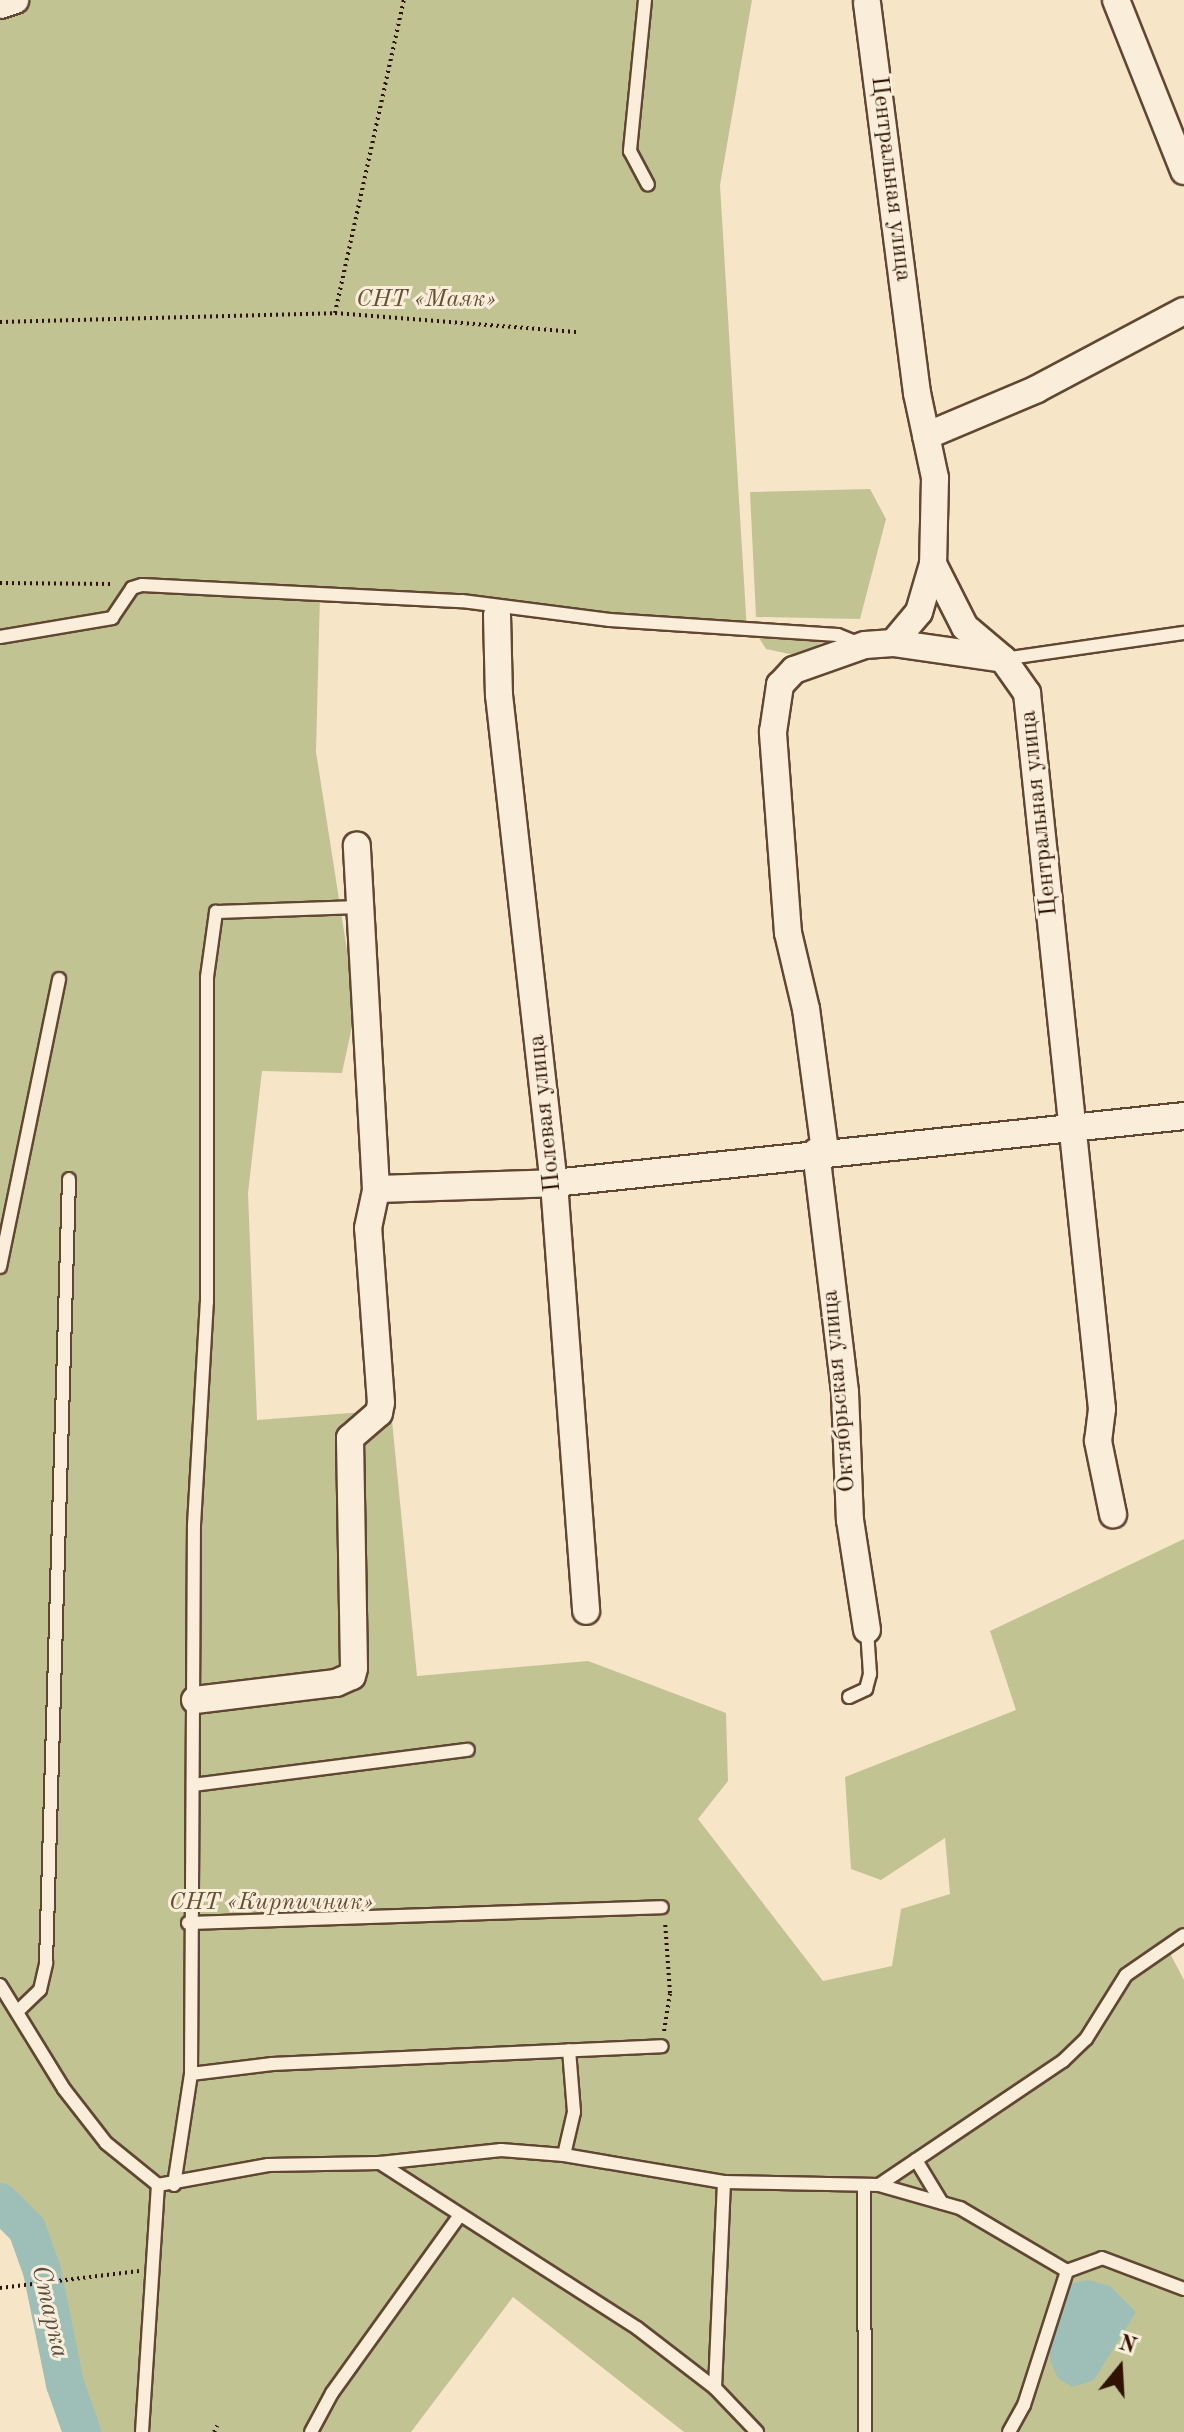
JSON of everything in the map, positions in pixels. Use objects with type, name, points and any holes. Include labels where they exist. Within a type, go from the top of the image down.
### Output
[{"type":"street","points":[[0,5],[15,0]]},
{"type":"street","points":[[1116,0],[1184,171]]},
{"type":"street","name":"Центральная улица","points":[[867,3],[926,436],[935,478],[933,564],[965,627],[1003,659],[1027,693],[1075,1126],[1102,1409],[1098,1441],[1113,1514]]},
{"type":"street","points":[[926,436],[1037,389],[1184,311]]},
{"type":"street","points":[[893,643],[919,612],[933,564]]},
{"type":"street","name":"Полевая улица","points":[[497,610],[499,695],[554,1183],[586,1611]]},
{"type":"street","points":[[865,645],[893,643],[1003,659]]},
{"type":"street","name":"Октябрьская улица","points":[[865,645],[794,670],[780,685],[773,732],[788,933],[806,1009],[845,1392],[852,1535],[867,1630]]},
{"type":"street","points":[[195,1700],[283,1693],[352,1676],[350,1438],[379,1413],[381,1403],[368,1228],[376,1189],[357,846]]},
{"type":"street","points":[[376,1189],[554,1183],[820,1151],[1184,1116]]},
{"type":"lane","points":[[645,0],[630,151],[648,185]]},
{"type":"lane","points":[[0,637],[112,618],[132,588],[838,635],[865,645]]},
{"type":"lane","points":[[1003,659],[1184,633]]},
{"type":"lane","points":[[174,2185],[191,2074],[188,1923],[195,1700],[194,1525],[207,1302],[207,977],[216,912],[360,907]]},
{"type":"lane","points":[[0,1267],[59,979]]},
{"type":"lane","points":[[17,2012],[40,1990],[46,1963],[69,1179]]},
{"type":"lane","points":[[849,1697],[866,1689],[870,1674],[867,1630]]},
{"type":"lane","points":[[193,1785],[468,1750]]},
{"type":"lane","points":[[188,1923],[662,1907]]},
{"type":"lane","points":[[879,2185],[1063,2061],[1086,2039],[1126,1975],[1184,1935]]},
{"type":"lane","points":[[0,1985],[64,2089],[106,2143],[158,2185],[174,2185],[268,2165],[380,2163],[501,2150],[564,2155],[724,2182],[879,2185],[960,2208],[1067,2271]]},
{"type":"lane","points":[[191,2074],[272,2064],[662,2046]]},
{"type":"lane","points":[[564,2155],[574,2112],[569,2050]]},
{"type":"lane","points":[[916,2160],[942,2203]]},
{"type":"lane","points":[[380,2163],[637,2328],[715,2388],[757,2432]]},
{"type":"lane","points":[[715,2388],[724,2182]]},
{"type":"lane","points":[[142,2432],[158,2185]]},
{"type":"lane","points":[[864,2185],[865,2432]]},
{"type":"lane","points":[[311,2432],[332,2393],[459,2216]]},
{"type":"lane","points":[[1067,2271],[1102,2258],[1184,2289]]},
{"type":"lane","points":[[1009,2432],[1024,2405],[1067,2271]]},
{"type":"path","points":[[335,313],[404,0]]},
{"type":"path","points":[[0,322],[335,313],[578,332]]},
{"type":"path","points":[[0,583],[33,586],[74,580],[132,588]]},
{"type":"path","points":[[662,1907],[670,1993],[662,2046]]},
{"type":"path","points":[[0,2288],[122,2276],[152,2267]]},
{"type":"green space","name":"СНТ «Кирпичник»","points":[[0,0],[752,0],[720,185],[747,631],[320,594],[316,752],[356,1008],[342,1073],[262,1071],[248,1193],[257,1420],[391,1410],[417,1676],[588,1661],[726,1713],[728,1781],[698,1819],[823,1981],[892,1966],[901,1909],[950,1894],[945,1838],[881,1880],[851,1869],[845,1777],[1016,1710],[990,1631],[1184,1539],[1184,1932],[1164,1942],[1184,1980],[1184,2432],[684,2432],[513,2297],[411,2432],[77,2432],[38,2286],[0,2221]]},
{"type":"green space","points":[[870,489],[886,519],[860,619],[756,617],[750,492]]},
{"type":"green space","points":[[759,638],[823,642],[799,656],[766,649]]},
{"type":"water","points":[[1088,2280],[1110,2286],[1136,2312],[1094,2380],[1072,2387],[1058,2378],[1050,2361],[1050,2338],[1068,2284]]},
{"type":"waterway","name":"Старка","points":[[0,2202],[27,2229],[42,2271],[65,2384],[82,2432]]},
{"type":"park label","name":"СНТ «Маяк»","points":[[426,301]]}]
